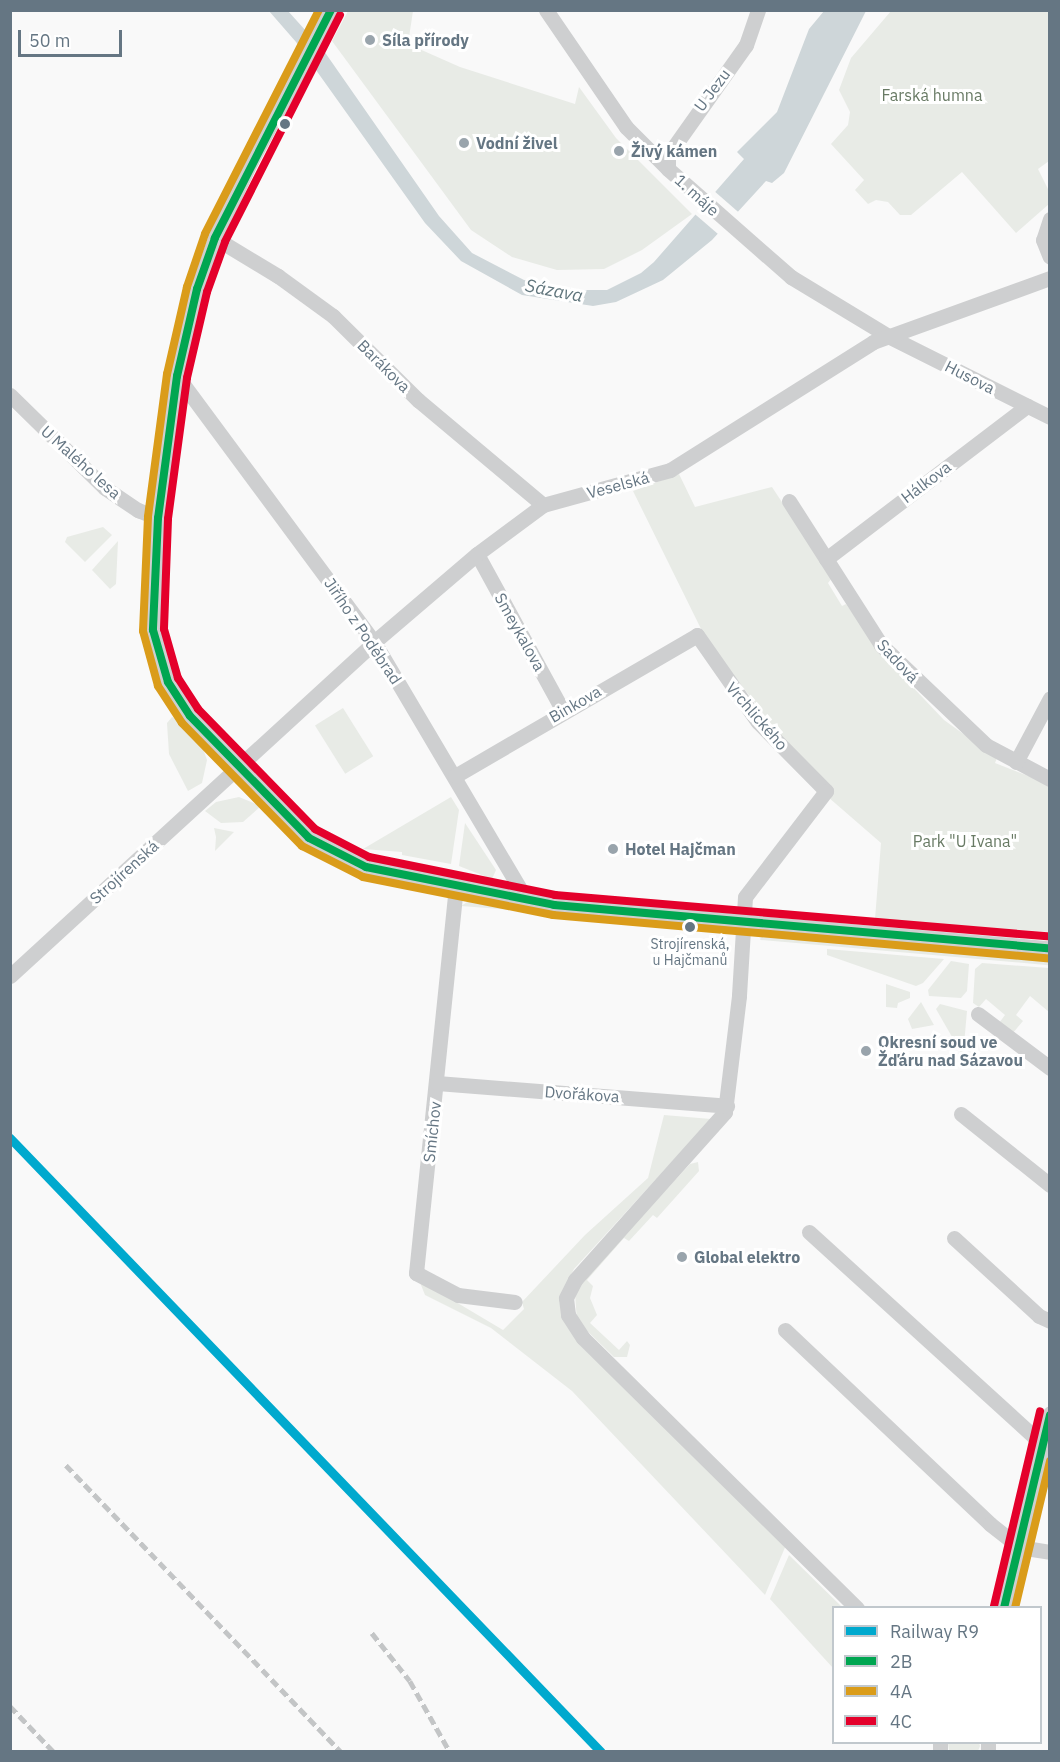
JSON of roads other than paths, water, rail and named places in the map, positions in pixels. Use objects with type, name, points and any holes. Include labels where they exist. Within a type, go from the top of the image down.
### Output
[{"type":"street","name":"1. máje","points":[[546,10],[613,110],[673,173],[791,277],[890,336]]},
{"type":"street","name":"U Jezu","points":[[673,173],[668,155],[746,45],[758,10]]},
{"type":"street","points":[[327,16],[215,238],[196,289],[177,376],[158,518],[153,630],[161,666],[178,701],[237,769],[309,838],[330,852],[366,867],[527,900],[743,922],[1050,948]]},
{"type":"street","points":[[1050,219],[1043,240],[1050,257]]},
{"type":"street","name":"Barákova","points":[[215,238],[278,276],[333,316],[418,400],[543,505]]},
{"type":"street","name":"Veselská","points":[[237,769],[374,642],[477,554],[543,505],[670,470],[846,358],[890,336],[1050,278]]},
{"type":"street","name":"Husova","points":[[890,336],[1050,417]]},
{"type":"street","name":"Jiřího z Poděbrad","points":[[177,376],[374,642],[527,900]]},
{"type":"street","name":"U Malého lesa","points":[[10,395],[105,488],[138,510],[158,518]]},
{"type":"street","name":"Hálkova","points":[[826,559],[1027,406]]},
{"type":"street","name":"Sadová","points":[[789,501],[881,645],[963,725],[1016,762],[1050,779]]},
{"type":"street","name":"Smeykalova","points":[[477,554],[563,711]]},
{"type":"street","name":"Binkova","points":[[455,776],[697,635]]},
{"type":"street","name":"Vrchlického","points":[[697,635],[758,722],[826,791],[744,897],[743,922]]},
{"type":"street","points":[[1016,762],[1050,698]]},
{"type":"street","name":"Strojírenská","points":[[10,976],[237,769]]},
{"type":"street","name":"Smíchov","points":[[456,886],[416,1273],[458,1295],[515,1302]]},
{"type":"street","points":[[743,922],[727,1106],[693,1150],[575,1280],[566,1298],[568,1315],[583,1338],[855,1606]]},
{"type":"street","points":[[978,1014],[1050,1068]]},
{"type":"street","name":"Dvořákova","points":[[437,1083],[727,1106]]},
{"type":"street","points":[[961,1114],[1050,1185]]},
{"type":"street","points":[[809,1232],[1042,1444]]},
{"type":"street","points":[[954,1238],[1039,1316],[1050,1321]]},
{"type":"street","points":[[785,1330],[1018,1547],[1050,1552]]},
{"type":"street","points":[[1005,1606],[1050,1413]]},
{"type":"water","name":"Sázava","points":[[269,11],[288,11],[324,51],[439,216],[472,253],[524,280],[581,290],[607,290],[641,273],[654,262],[744,159],[737,152],[777,112],[809,29],[824,11],[866,11],[784,173],[772,183],[766,181],[712,240],[663,280],[616,302],[593,306],[522,295],[461,261],[425,223],[296,42]]},
{"type":"railway","points":[[66,1465],[341,1752]]},
{"type":"railway","points":[[372,1633],[410,1681],[450,1752]]},
{"type":"railway","points":[[10,1706],[54,1752]]},
{"type":"rail line","name":"R9","points":[[10,1138],[601,1752]]},
{"type":"place","name":"Síla přírody","points":[[370,40]]},
{"type":"place","name":"Vodní živel","points":[[464,143]]},
{"type":"place","name":"Živý kámen","points":[[619,151]]},
{"type":"place","name":"Hotel Hajčman","points":[[613,849]]},
{"type":"place","name":"Strojírenská, u Hajčmanů","points":[[690,927]]},
{"type":"place","name":"Okresní soud ve Žďáru nad Sázavou","points":[[866,1051]]},
{"type":"place","name":"Global elektro","points":[[682,1257]]},
{"type":"park label","name":"Farská humna","points":[[932,95]]},
{"type":"park label","name":"Park \"U Ivana\"","points":[[965,841]]}]
